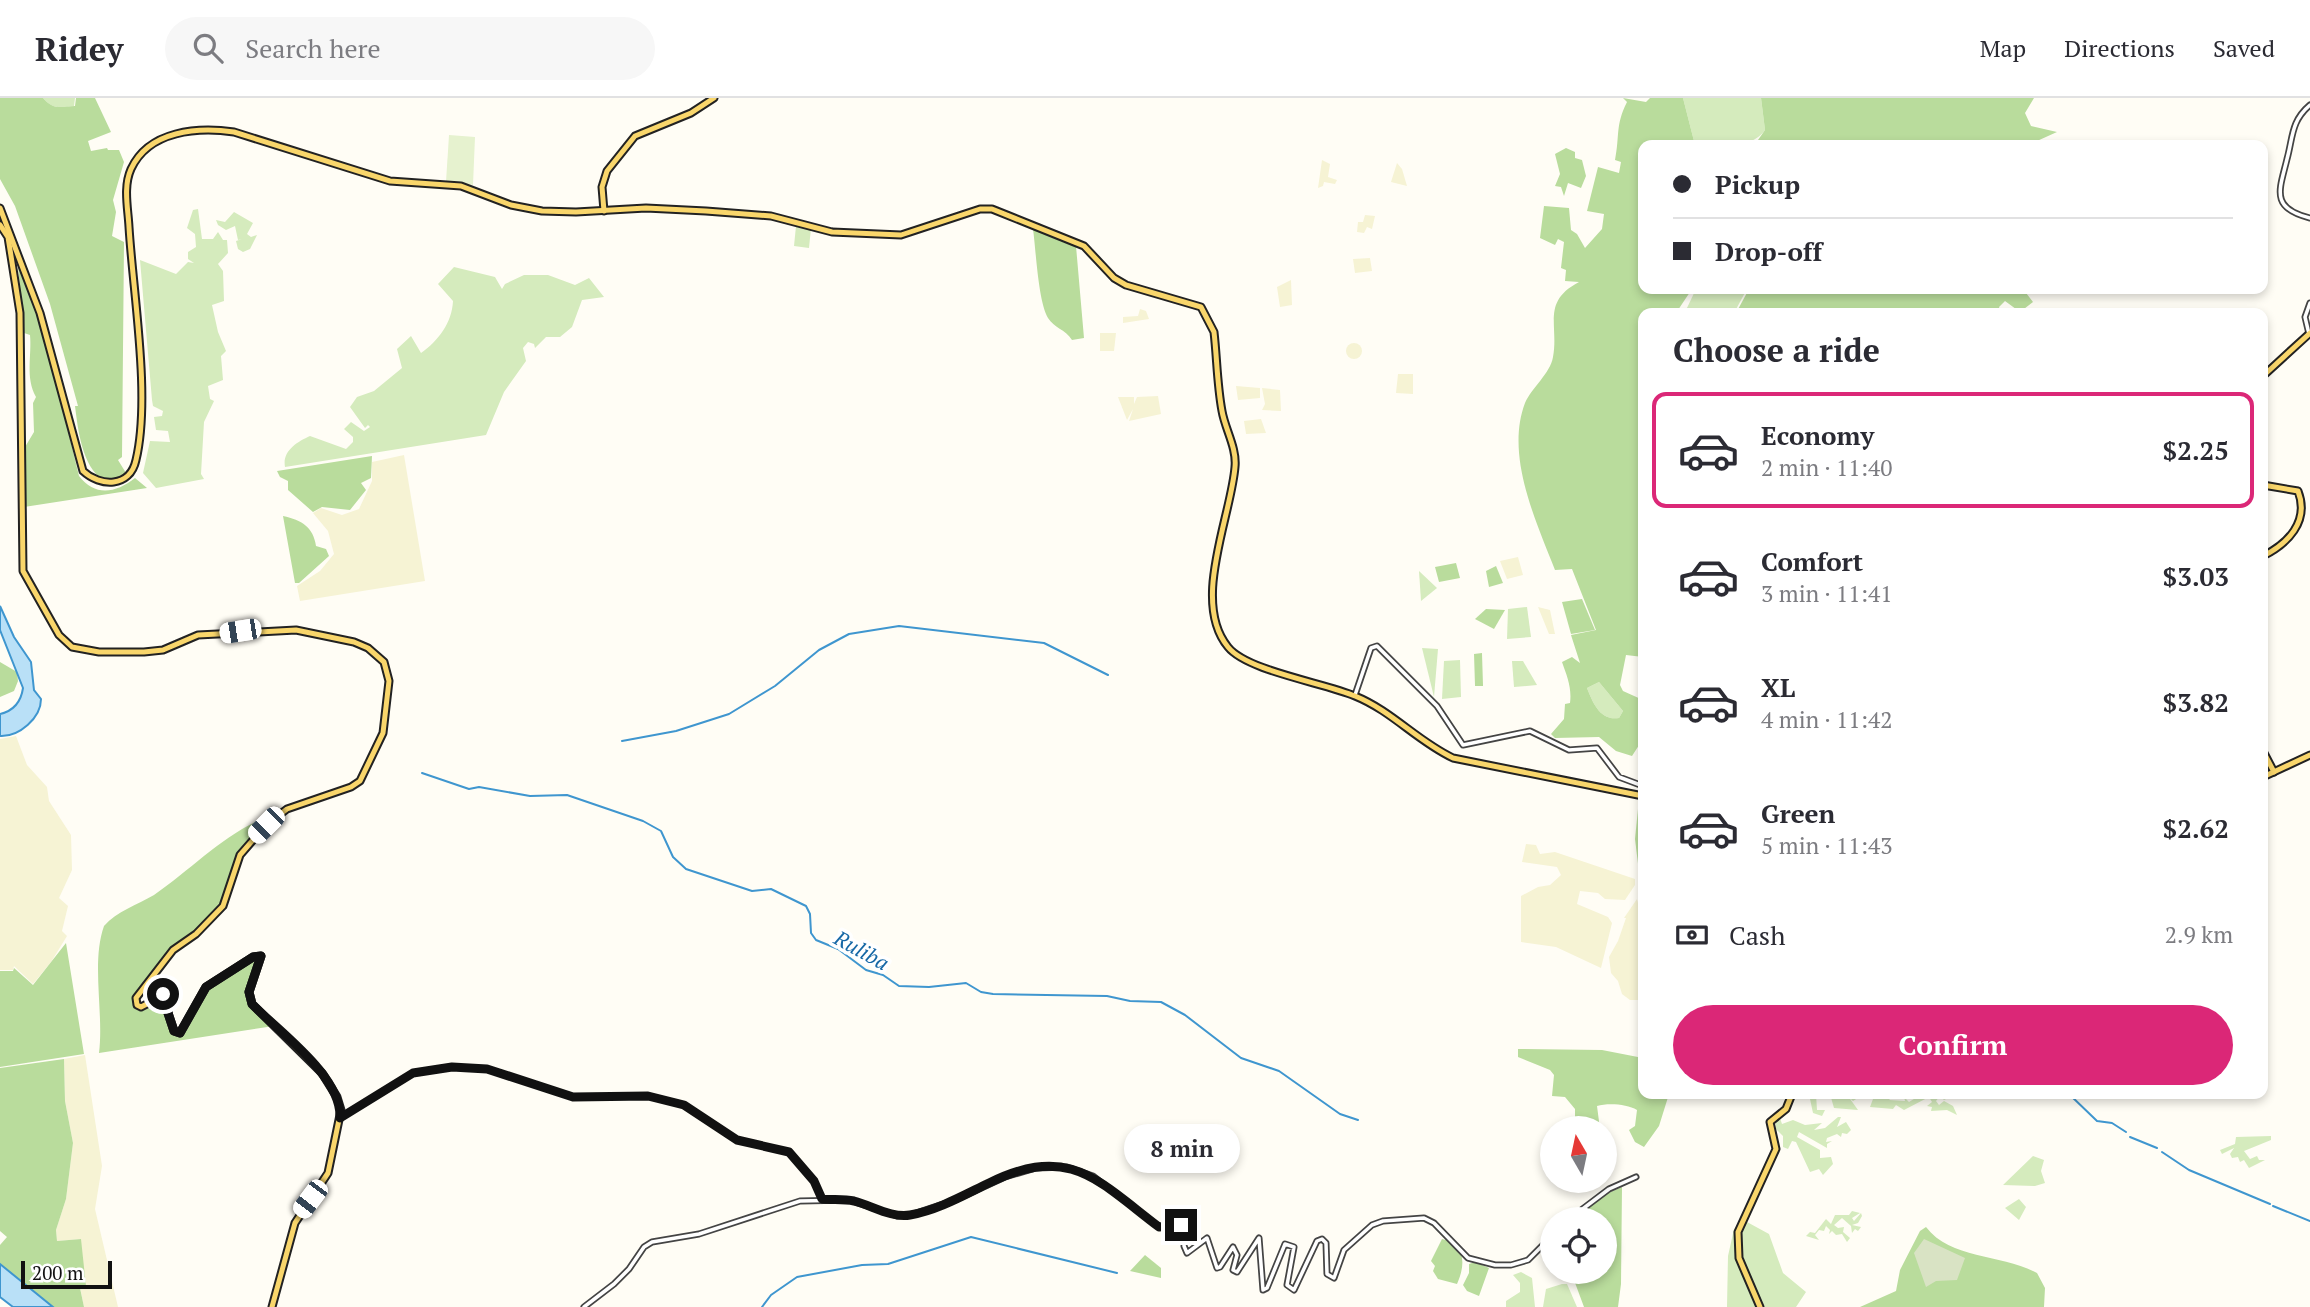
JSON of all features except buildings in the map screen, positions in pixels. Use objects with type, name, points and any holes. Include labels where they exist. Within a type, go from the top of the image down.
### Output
[{"type":"main road","points":[[604,211],[602,187],[607,171],[635,136],[677,120],[714,98]]},
{"type":"main road","points":[[0,208],[40,313],[83,471],[95,482],[110,483],[127,476],[133,468],[139,429],[141,379],[129,248],[128,182],[137,160],[157,142],[187,131],[234,132],[390,181],[461,186],[511,205],[542,211],[646,208],[763,215],[832,232],[901,235],[980,209],[992,209],[1084,246],[1112,276],[1126,285],[1200,307],[1214,332],[1222,411],[1235,466],[1214,564],[1214,618],[1227,646],[1242,658],[1355,695],[1386,711],[1434,750],[1453,758],[1638,795]]},
{"type":"main road","points":[[0,225],[8,237],[20,313],[23,571],[59,635],[72,647],[99,652],[144,652],[163,650],[198,635],[296,630],[354,642],[374,652],[386,667],[389,681],[383,733],[363,776],[351,787],[287,809],[260,831],[236,863],[223,906],[196,934],[173,950],[136,998],[137,1005],[141,1007],[172,991],[169,1018],[174,1031],[180,1033],[206,987],[253,957],[261,956],[249,992],[252,1004],[322,1073],[337,1097],[340,1118],[328,1173],[295,1223],[272,1307]]},
{"type":"main road","points":[[2268,372],[2310,334]]},
{"type":"main road","points":[[2268,486],[2298,491],[2307,502],[2309,518]]},
{"type":"main road","points":[[2268,553],[2303,531]]},
{"type":"main road","points":[[2268,775],[2310,755]]},
{"type":"main road","points":[[2268,761],[2274,772]]},
{"type":"main road","points":[[1760,1307],[1739,1258],[1739,1226],[1776,1149],[1770,1122],[1786,1109],[1790,1099]]},
{"type":"street","points":[[2310,105],[2293,127],[2288,158],[2278,188],[2279,195],[2291,210],[2310,218]]},
{"type":"street","points":[[2310,303],[2305,317],[2310,334]]},
{"type":"street","points":[[1355,695],[1370,651],[1376,646],[1437,706],[1463,745],[1530,731],[1569,750],[1597,748],[1619,776],[1638,784]]},
{"type":"street","points":[[340,1118],[413,1073],[452,1067],[487,1069],[573,1097],[648,1096],[684,1105],[737,1140],[789,1152],[814,1181],[822,1199]]},
{"type":"street","points":[[584,1307],[614,1284],[629,1269],[644,1247],[652,1242],[699,1234],[786,1203],[822,1199],[849,1200],[897,1216],[907,1216],[955,1200],[1005,1177],[1036,1168],[1067,1167],[1089,1173],[1159,1227],[1186,1226],[1184,1246],[1187,1253],[1207,1238],[1217,1268],[1233,1247],[1237,1255],[1233,1270],[1237,1272],[1259,1238],[1263,1290],[1267,1288],[1285,1244],[1294,1247],[1287,1285],[1294,1290],[1317,1241],[1322,1239],[1326,1243],[1326,1274],[1334,1278],[1344,1250],[1372,1225],[1383,1221],[1424,1218],[1434,1223],[1468,1258],[1495,1265],[1528,1260],[1540,1248]]},
{"type":"street","points":[[1585,1207],[1609,1189],[1636,1177]]},
{"type":"shaded area","points":[[1322,160],[1330,164],[1328,177],[1337,180],[1335,184],[1324,182],[1323,186],[1318,188]]},
{"type":"shaded area","points":[[1397,163],[1402,169],[1407,186],[1391,182]]},
{"type":"shaded area","points":[[1365,215],[1375,216],[1372,229],[1367,227],[1364,233],[1357,232],[1358,222],[1363,222]]},
{"type":"shaded area","points":[[1370,258],[1372,271],[1355,273],[1353,259]]},
{"type":"shaded area","points":[[1291,280],[1292,305],[1280,307],[1277,287]]},
{"type":"shaded area","points":[[1140,309],[1146,311],[1149,319],[1123,323],[1123,317],[1138,316]]},
{"type":"shaded area","points":[[1100,333],[1116,333],[1114,351],[1100,351]]},
{"type":"shaded area","points":[[1354,343],[1362,351],[1354,359],[1346,351]]},
{"type":"shaded area","points":[[1398,374],[1413,374],[1413,394],[1396,393]]},
{"type":"shaded area","points":[[1236,386],[1260,388],[1260,398],[1238,400]]},
{"type":"shaded area","points":[[1262,388],[1280,390],[1281,411],[1262,410],[1265,404]]},
{"type":"shaded area","points":[[1158,396],[1161,414],[1129,421],[1133,409],[1127,420],[1118,397],[1134,397],[1134,404],[1137,397]]},
{"type":"shaded area","points":[[1261,419],[1266,433],[1246,434],[1244,421]]},
{"type":"shaded area","points":[[404,455],[425,581],[300,601],[297,586],[320,571],[334,554],[328,531],[313,513],[321,508],[342,515],[359,509],[372,481],[372,462]]},
{"type":"shaded area","points":[[1518,557],[1523,575],[1507,579],[1500,561]]},
{"type":"shaded area","points":[[1538,607],[1550,610],[1555,634],[1549,634]]},
{"type":"shaded area","points":[[16,736],[27,765],[47,787],[49,801],[71,835],[72,870],[59,898],[68,906],[62,931],[67,936],[33,984],[14,966],[13,970],[0,970],[0,739]]},
{"type":"shaded area","points":[[1526,844],[1536,845],[1540,854],[1555,852],[1635,879],[1635,885],[1625,900],[1605,899],[1598,893],[1580,891],[1577,904],[1608,917],[1612,923],[1601,968],[1556,947],[1521,942],[1521,896],[1538,887],[1550,885],[1561,875],[1557,867],[1522,862]]},
{"type":"shaded area","points":[[1637,899],[1638,1000],[1630,1000],[1622,994],[1618,981],[1611,973],[1609,957],[1618,941],[1624,918]]},
{"type":"shaded area","points":[[85,1055],[102,1166],[95,1209],[118,1307],[84,1307],[80,1287],[81,1239],[57,1241],[56,1230],[66,1199],[73,1143],[65,1101],[64,1059]]},
{"type":"green space","points":[[0,98],[43,98],[54,106],[61,107],[75,106],[76,98],[95,98],[111,132],[88,141],[91,151],[107,148],[119,150],[124,162],[113,200],[116,212],[112,236],[124,242],[122,457],[118,460],[126,473],[119,478],[103,480],[90,466],[82,447],[75,406],[78,406],[50,304],[15,206],[0,179]]},
{"type":"green space","points":[[43,98],[75,98],[74,106],[57,107]]},
{"type":"green space","points":[[1623,98],[1646,102],[1650,98],[1683,98],[1694,140],[1638,140],[1638,294],[1689,294],[1679,308],[1638,308],[1638,656],[1626,655],[1620,685],[1623,691],[1638,698],[1638,747],[1632,756],[1616,751],[1599,737],[1555,738],[1551,734],[1564,719],[1565,704],[1570,703],[1570,687],[1562,662],[1572,657],[1580,663],[1571,635],[1596,630],[1572,569],[1555,570],[1525,488],[1519,445],[1520,423],[1525,403],[1553,357],[1556,306],[1567,290],[1579,282],[1565,281],[1566,270],[1561,268],[1564,242],[1558,239],[1555,245],[1540,238],[1544,206],[1569,208],[1571,230],[1577,234],[1585,248],[1602,229],[1604,214],[1587,211],[1598,167],[1619,173],[1621,162],[1615,160],[1623,110],[1627,102]],"holes":[[[1599,682],[1623,711],[1619,718],[1602,714],[1587,688]]]},
{"type":"green space","points":[[1683,98],[1761,98],[1765,130],[1759,137],[1753,140],[1694,140]]},
{"type":"green space","points":[[1761,98],[2034,98],[2025,113],[2031,126],[2057,132],[2039,140],[1758,140],[1765,130]]},
{"type":"green space","points":[[449,135],[475,137],[473,185],[446,182]]},
{"type":"green space","points":[[1566,148],[1575,152],[1575,158],[1582,160],[1586,176],[1581,188],[1568,183],[1564,196],[1561,187],[1555,186],[1560,174],[1555,154]]},
{"type":"green space","points":[[198,209],[202,239],[213,239],[218,232],[223,240],[227,240],[228,253],[218,264],[223,271],[224,301],[212,305],[218,332],[226,351],[221,356],[223,380],[208,386],[210,399],[214,401],[204,422],[201,474],[204,479],[156,488],[143,473],[150,441],[170,442],[168,431],[156,430],[154,417],[162,416],[163,411],[153,406],[152,400],[140,260],[176,274],[188,262],[194,263],[188,259],[188,252],[196,247],[195,234],[187,228],[193,210]]},
{"type":"green space","points":[[234,212],[253,223],[247,234],[251,237],[257,235],[250,249],[243,252],[238,249],[236,241],[242,239],[238,240],[235,226],[226,230],[218,225],[216,220],[225,222]]},
{"type":"green space","points":[[796,226],[811,228],[809,248],[794,246]]},
{"type":"green space","points":[[1033,229],[1076,246],[1084,338],[1072,340],[1048,318],[1040,288]]},
{"type":"green space","points":[[17,255],[45,336],[79,476],[85,483],[99,490],[120,487],[135,478],[147,488],[24,507],[22,452],[34,432],[33,403],[36,397],[30,374],[30,335],[24,333]]},
{"type":"green space","points":[[454,267],[495,277],[502,289],[505,284],[524,275],[548,275],[575,285],[589,278],[604,297],[582,300],[572,327],[560,337],[546,337],[535,348],[534,344],[528,342],[523,348],[526,361],[504,392],[486,435],[285,467],[288,452],[310,436],[346,449],[353,442],[353,437],[344,429],[351,422],[364,431],[370,427],[368,425],[365,428],[350,407],[357,397],[374,391],[402,368],[397,349],[411,336],[421,353],[438,337],[450,317],[453,301],[438,284]]},
{"type":"green space","points":[[1694,294],[1744,294],[1737,308],[1687,308]]},
{"type":"green space","points":[[1746,294],[2027,294],[2033,302],[2025,308],[2015,308],[2005,301],[1999,308],[1739,308]]},
{"type":"green space","points":[[372,456],[371,478],[361,483],[366,490],[350,510],[322,507],[313,512],[288,490],[288,481],[280,477],[277,471]]},
{"type":"green space","points":[[283,516],[306,525],[316,546],[326,549],[329,556],[299,583],[295,583]]},
{"type":"green space","points":[[1456,563],[1460,578],[1439,582],[1435,567]]},
{"type":"green space","points":[[1496,566],[1503,583],[1489,587],[1486,571]]},
{"type":"green space","points":[[1419,571],[1437,588],[1421,601]]},
{"type":"green space","points":[[1582,599],[1595,630],[1571,634],[1562,602]]},
{"type":"green space","points":[[1527,607],[1531,637],[1507,639],[1508,609]]},
{"type":"green space","points":[[1486,609],[1505,610],[1494,629],[1475,619]]},
{"type":"green space","points":[[1422,648],[1438,649],[1434,697]]},
{"type":"green space","points":[[1482,653],[1483,686],[1475,686],[1474,654]]},
{"type":"green space","points":[[1460,660],[1461,697],[1442,699],[1444,661]]},
{"type":"green space","points":[[1512,661],[1523,661],[1537,685],[1514,687]]},
{"type":"green space","points":[[0,662],[17,672],[18,681],[14,691],[0,697]]},
{"type":"green space","points":[[1599,682],[1623,711],[1619,718],[1607,717],[1595,705],[1587,688]]},
{"type":"green space","points":[[1638,809],[1638,864],[1635,839]]},
{"type":"green space","points":[[274,814],[245,846],[223,904],[197,931],[177,945],[134,1000],[135,1007],[141,1010],[170,994],[167,1016],[175,1035],[184,1035],[210,988],[260,957],[248,998],[274,1026],[99,1053],[98,956],[104,926],[121,912],[154,895],[241,830]]},
{"type":"green space","points":[[66,943],[84,1054],[0,1067],[0,971],[13,971],[14,968],[33,985]]},
{"type":"green space","points":[[1518,1049],[1602,1050],[1638,1057],[1638,1099],[1667,1099],[1659,1126],[1644,1147],[1635,1142],[1629,1130],[1635,1126],[1637,1110],[1633,1108],[1623,1105],[1597,1106],[1598,1116],[1575,1116],[1575,1109],[1565,1097],[1552,1096],[1554,1075],[1550,1070],[1518,1057]]},
{"type":"green space","points":[[64,1059],[65,1101],[73,1143],[66,1199],[56,1230],[57,1241],[81,1239],[86,1286],[80,1288],[84,1307],[53,1307],[0,1264],[0,1245],[7,1237],[0,1231],[0,1068]]},
{"type":"green space","points":[[1810,1099],[1816,1099],[1817,1110],[1825,1110],[1822,1116],[1813,1113]]},
{"type":"green space","points":[[1831,1099],[1850,1099],[1858,1110],[1834,1108]]},
{"type":"green space","points":[[1873,1099],[1906,1099],[1909,1102],[1925,1099],[1904,1110],[1896,1105],[1893,1109],[1870,1107]]},
{"type":"green space","points":[[1930,1099],[1938,1099],[1939,1105],[1944,1101],[1953,1106],[1957,1115],[1947,1110],[1931,1111],[1932,1107],[1927,1106],[1932,1102]]},
{"type":"green space","points":[[1841,1117],[1837,1127],[1846,1122],[1851,1130],[1847,1134],[1842,1133],[1841,1137],[1837,1134],[1827,1138],[1826,1142],[1832,1141],[1827,1144],[1827,1148],[1799,1132],[1797,1137],[1820,1150],[1820,1158],[1831,1157],[1833,1164],[1823,1175],[1819,1169],[1810,1172],[1796,1142],[1792,1141],[1788,1149],[1783,1147],[1783,1136],[1776,1129],[1775,1119],[1780,1118],[1782,1124],[1793,1120],[1805,1125],[1822,1123],[1814,1130],[1825,1128]]},
{"type":"green space","points":[[2271,1136],[2271,1140],[2244,1151],[2250,1159],[2257,1156],[2259,1160],[2265,1160],[2249,1168],[2244,1160],[2240,1162],[2238,1157],[2232,1158],[2230,1154],[2234,1148],[2222,1154],[2220,1150],[2235,1144],[2236,1137]]},
{"type":"green space","points":[[2033,1156],[2044,1160],[2041,1171],[2045,1183],[2035,1186],[2003,1185]]},
{"type":"green space","points":[[1622,1187],[1621,1284],[1618,1307],[1584,1307],[1575,1284],[1617,1284],[1617,1207],[1589,1207],[1601,1196],[1617,1194],[1617,1189]]},
{"type":"green space","points":[[2019,1199],[2026,1207],[2019,1220],[2005,1208]]},
{"type":"green space","points":[[1852,1211],[1860,1213],[1852,1218],[1854,1221],[1861,1213],[1862,1216],[1858,1223],[1852,1225],[1861,1227],[1858,1231],[1855,1229],[1852,1233],[1851,1226],[1842,1218],[1834,1225],[1838,1228],[1844,1227],[1843,1232],[1850,1238],[1847,1242],[1842,1234],[1836,1235],[1832,1231],[1829,1234],[1830,1230],[1826,1226],[1824,1231],[1819,1230],[1815,1235],[1819,1240],[1806,1236],[1810,1232],[1815,1233],[1826,1219],[1831,1224],[1835,1215],[1849,1215]]},
{"type":"green space","points":[[1747,1222],[1769,1234],[1783,1273],[1806,1292],[1796,1307],[1727,1307],[1728,1256],[1734,1229]]},
{"type":"green space","points":[[1926,1227],[1937,1238],[1963,1251],[2009,1262],[2037,1273],[2045,1288],[2044,1307],[1860,1307],[1896,1291],[1900,1270],[1920,1231]]},
{"type":"green space","points":[[1442,1239],[1456,1246],[1462,1257],[1462,1270],[1457,1284],[1438,1279],[1433,1271],[1435,1266],[1431,1261]]},
{"type":"green space","points":[[1924,1239],[1965,1258],[1957,1280],[1936,1281],[1926,1287],[1914,1253]]},
{"type":"green space","points":[[1145,1255],[1161,1268],[1161,1278],[1130,1271]]},
{"type":"green space","points":[[1475,1262],[1489,1268],[1479,1296],[1467,1291],[1463,1285],[1469,1273],[1469,1264]]},
{"type":"green space","points":[[1521,1272],[1532,1278],[1535,1307],[1506,1307],[1506,1301],[1520,1292],[1520,1283],[1513,1275]]},
{"type":"green space","points":[[1567,1284],[1577,1307],[1543,1307],[1546,1289]]},
{"type":"water","points":[[0,606],[14,637],[31,662],[34,690],[41,699],[37,713],[28,725],[14,733],[0,736],[0,714],[16,705],[23,688],[0,630]]},
{"type":"water","points":[[0,1264],[53,1307],[13,1307],[0,1297]]},
{"type":"waterway","points":[[622,741],[676,731],[729,714],[775,686],[819,650],[849,634],[899,626],[1044,643],[1108,675]]},
{"type":"waterway","name":"Ruliba","points":[[422,773],[469,789],[479,787],[530,796],[567,795],[643,821],[661,831],[673,857],[686,869],[752,891],[771,889],[806,906],[810,914],[811,933],[816,940],[838,949],[866,970],[883,975],[899,986],[929,987],[966,983],[981,992],[993,994],[1107,996],[1130,1001],[1161,1002],[1185,1015],[1241,1058],[1279,1071],[1340,1114],[1358,1120]]},
{"type":"waterway","points":[[2074,1099],[2097,1121],[2112,1123],[2126,1132]]},
{"type":"waterway","points":[[2130,1137],[2157,1148]]},
{"type":"waterway","points":[[2162,1152],[2189,1170],[2270,1204]]},
{"type":"waterway","points":[[2273,1206],[2310,1221]]},
{"type":"waterway","points":[[762,1307],[771,1295],[797,1277],[862,1265],[888,1264],[971,1237],[1117,1273]]},
{"type":"route","points":[[163,994],[173,992],[168,1008],[169,1018],[174,1031],[180,1033],[206,987],[253,957],[261,956],[249,992],[252,1004],[322,1073],[340,1104],[340,1118],[413,1073],[443,1067],[476,1067],[516,1077],[573,1097],[640,1095],[677,1103],[732,1138],[789,1152],[817,1185],[822,1199],[849,1200],[897,1216],[918,1213],[955,1200],[994,1181],[1036,1168],[1067,1167],[1089,1173],[1159,1227],[1181,1225]]}]
